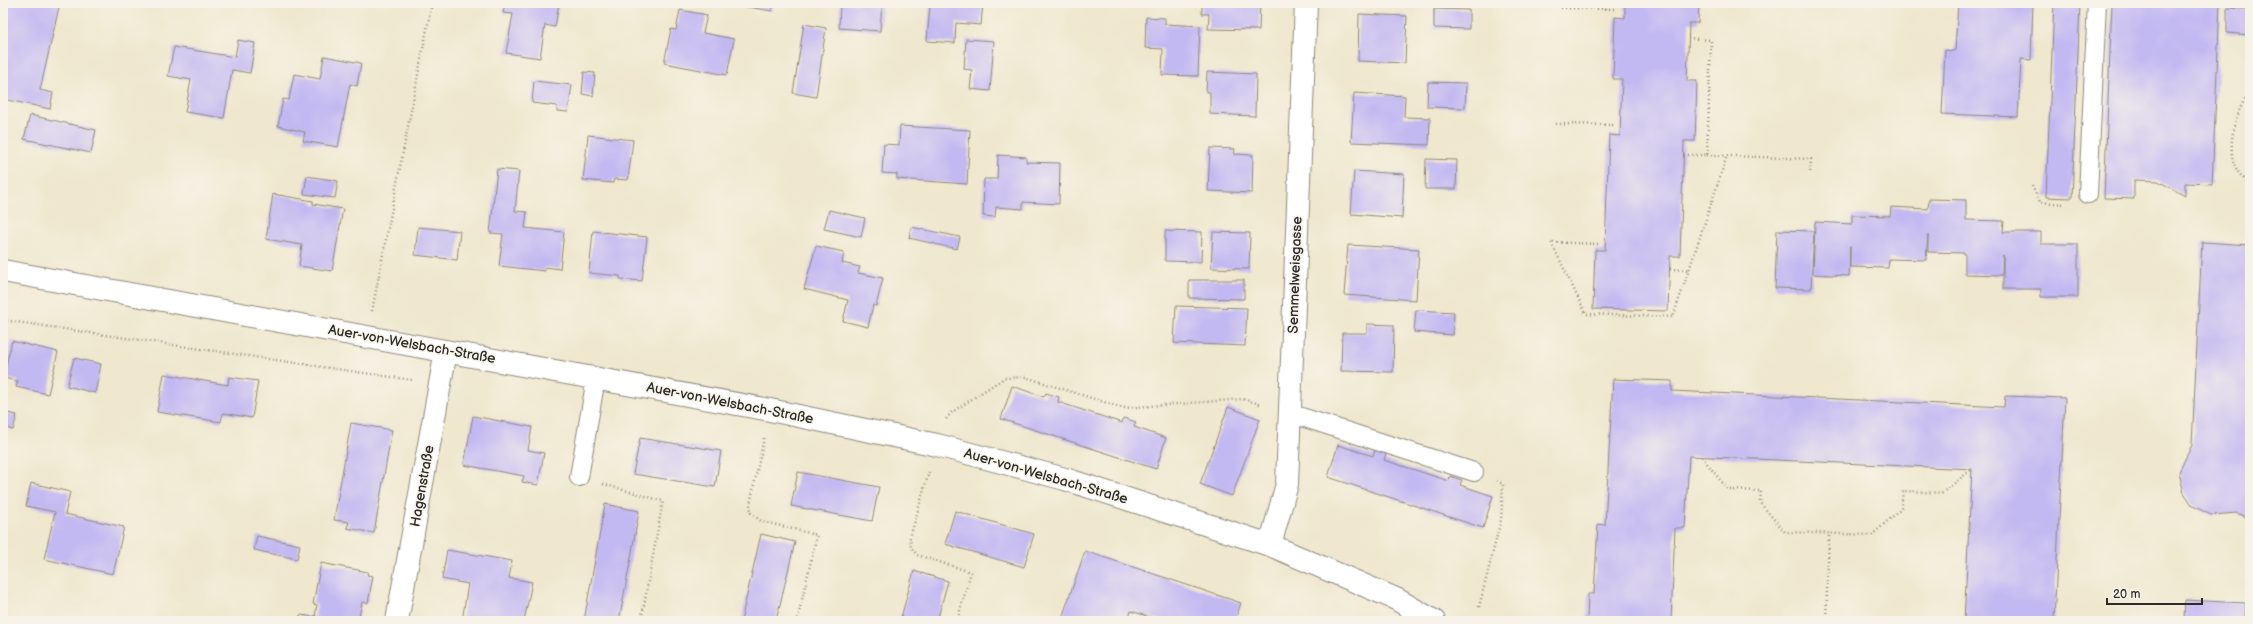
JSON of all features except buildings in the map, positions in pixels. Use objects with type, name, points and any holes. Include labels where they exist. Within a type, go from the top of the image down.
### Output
[{"type":"street","name":"Semmelweisgasse","points":[[1270,545],[1287,484],[1306,3]]},
{"type":"street","name":"Auer-von-Welsbach-Straße","points":[[3,271],[770,410],[937,445],[1065,479],[1270,545],[1396,599],[1434,621]]},
{"type":"street","name":"Hagenstraße","points":[[397,621],[446,351]]},
{"type":"lane","points":[[2088,194],[2097,3]]},
{"type":"lane","points":[[579,477],[596,378]]},
{"type":"lane","points":[[1289,413],[1474,472]]},
{"type":"path","points":[[367,336],[432,3]]},
{"type":"path","points":[[1606,3],[1606,9]]},
{"type":"path","points":[[1561,8],[1616,9]]},
{"type":"path","points":[[1688,38],[1711,40],[1707,155]]},
{"type":"path","points":[[2250,93],[2238,113],[2232,147],[2234,166],[2250,186]]},
{"type":"path","points":[[1556,124],[1613,125]]},
{"type":"path","points":[[1684,155],[1811,159],[1810,174]]},
{"type":"path","points":[[1598,244],[1551,242],[1586,314],[1673,317],[1727,156]]},
{"type":"path","points":[[2032,186],[2040,202],[2080,205],[2088,194]]},
{"type":"path","points":[[1670,269],[1689,270]]},
{"type":"path","points":[[3,320],[440,385]]},
{"type":"path","points":[[957,621],[971,572],[917,555],[911,547],[910,538],[937,445],[941,424],[952,412],[1004,378],[1026,377],[1123,408],[1243,399],[1289,413]]},
{"type":"path","points":[[770,410],[750,504],[752,514],[761,521],[817,535],[797,621]]},
{"type":"path","points":[[1702,457],[1728,490],[1761,491],[1760,503],[1785,532],[1872,535],[1901,509],[1903,491],[1942,493],[1972,470]]},
{"type":"path","points":[[1474,472],[1503,484],[1501,520],[1479,607]]},
{"type":"path","points":[[579,477],[663,501],[641,621]]},
{"type":"path","points":[[1826,621],[1829,534]]}]
